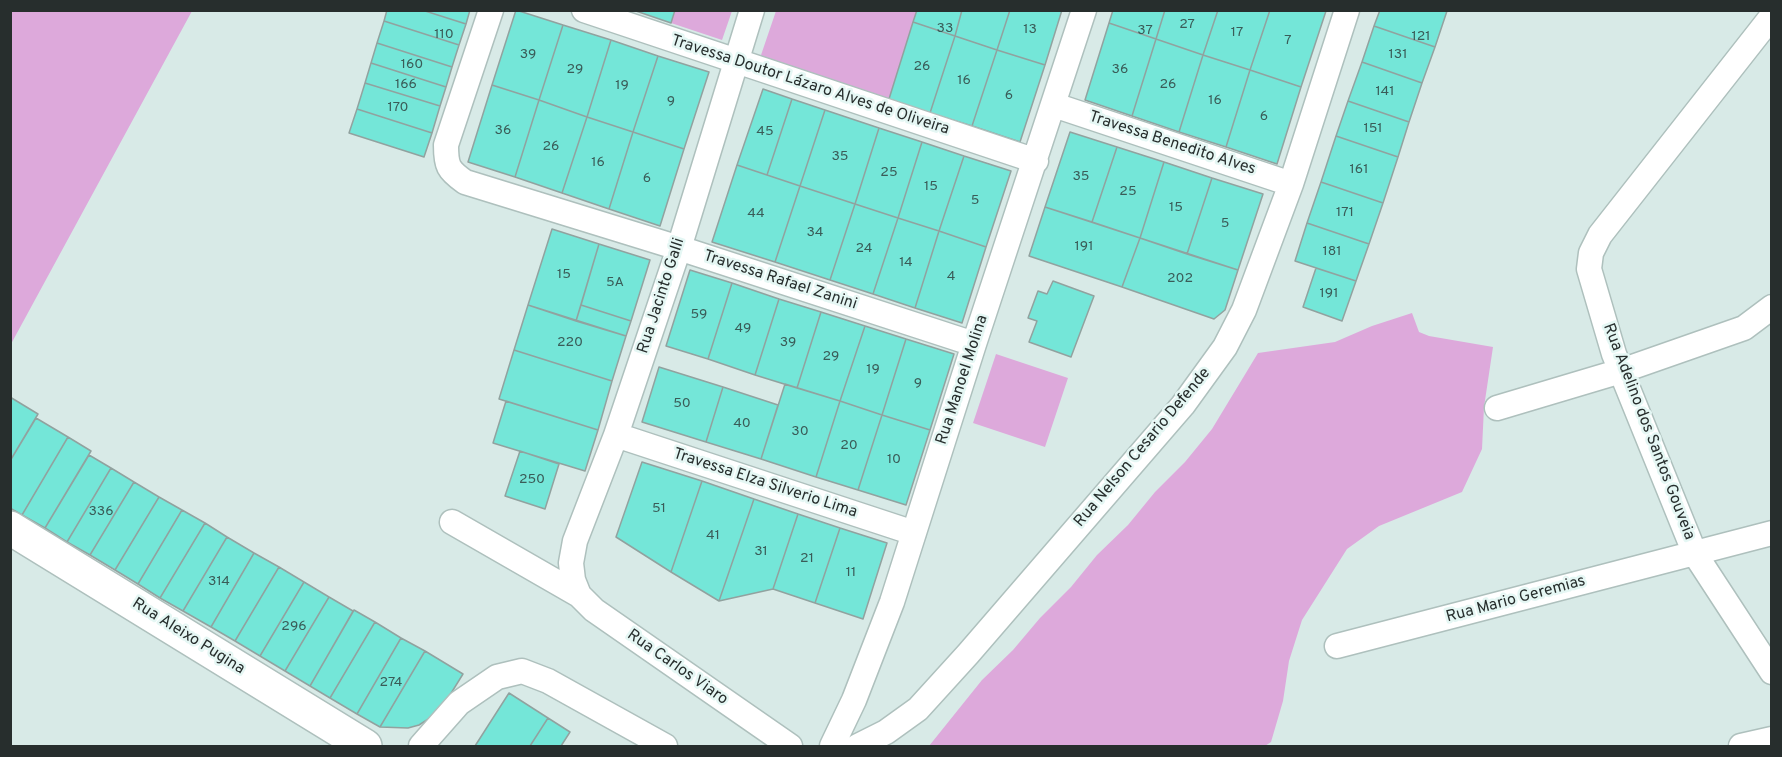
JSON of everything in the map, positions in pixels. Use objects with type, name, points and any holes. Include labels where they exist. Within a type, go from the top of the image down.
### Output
[{"type":"street","name":"Travessa Rafael Zanini","points":[[491,10],[446,145],[446,161],[451,171],[465,182],[679,248],[974,344]]},
{"type":"street","name":"Travessa Doutor Lázaro Alves de Oliveira","points":[[584,10],[1036,161]]},
{"type":"street","name":"Rua Jacinto Galli","points":[[576,587],[571,563],[575,541],[616,435],[679,248],[752,10]]},
{"type":"street","name":"Rua Manoel Molina","points":[[832,747],[873,651],[914,533],[1084,10]]},
{"type":"street","name":"Rua Nelson Cesario Defende","points":[[858,747],[886,732],[918,709],[1183,405],[1225,347],[1244,310],[1291,184],[1347,10]]},
{"type":"street","name":"Rua Adelino dos Santos Gouveia","points":[[1772,16],[1600,235],[1591,252],[1590,269],[1614,354],[1695,554],[1772,672]]},
{"type":"street","name":"Travessa Benedito Alves","points":[[1054,105],[1291,184]]},
{"type":"street","points":[[1497,408],[1621,371],[1744,328],[1772,307]]},
{"type":"street","name":"Travessa Elza Silverio Lima","points":[[616,435],[914,533]]},
{"type":"street","name":"Rua Carlos Viaro","points":[[452,522],[576,587],[594,610],[790,747]]},
{"type":"street","name":"Rua Aleixo Pugina","points":[[10,528],[365,747]]},
{"type":"street","name":"Rua Mario Geremias","points":[[1337,646],[1772,533]]},
{"type":"street","points":[[421,747],[459,703],[497,677],[522,671],[548,681],[665,747]]},
{"type":"street","points":[[1741,747],[1772,739]]},
{"type":"shaded area","points":[[10,11],[192,11],[11,344]]},
{"type":"shaded area","points":[[675,11],[732,11],[722,40],[671,23]]},
{"type":"shaded area","points":[[776,11],[917,11],[889,99],[760,58]]},
{"type":"shaded area","points":[[1412,313],[1419,332],[1429,336],[1493,347],[1484,407],[1482,449],[1462,492],[1379,526],[1347,549],[1302,620],[1289,661],[1283,701],[1271,742],[1265,746],[929,746],[982,680],[1013,650],[1097,555],[1128,525],[1155,492],[1185,462],[1212,429],[1258,353],[1335,342],[1372,326]]},
{"type":"shaded area","points":[[996,354],[1068,378],[1045,447],[973,423]]},
{"type":"building","points":[[387,10],[422,10],[466,24],[459,45],[384,21]]},
{"type":"building","points":[[422,10],[470,10],[466,24]]},
{"type":"building","points":[[516,10],[563,25],[539,100],[492,85]]},
{"type":"building","points":[[633,10],[675,10],[671,23]]},
{"type":"building","points":[[917,10],[962,10],[955,36],[913,22]]},
{"type":"building","points":[[962,10],[1010,10],[997,50],[955,36]]},
{"type":"building","points":[[1010,10],[1062,10],[1045,65],[997,50]]},
{"type":"building","points":[[1113,10],[1165,10],[1156,39],[1109,23]]},
{"type":"building","points":[[1165,10],[1218,10],[1203,55],[1156,39]]},
{"type":"building","points":[[1218,10],[1270,10],[1250,70],[1203,55]]},
{"type":"building","points":[[1270,10],[1326,11],[1301,87],[1250,70]]},
{"type":"building","points":[[1380,10],[1447,11],[1435,47],[1374,26]]},
{"type":"building","points":[[384,21],[459,45],[452,67],[377,43]]},
{"type":"building","points":[[913,22],[955,36],[930,113],[889,99]]},
{"type":"building","points":[[1109,23],[1156,39],[1132,116],[1085,100]]},
{"type":"building","points":[[563,25],[611,40],[587,117],[539,100]]},
{"type":"building","points":[[1374,26],[1435,47],[1422,83],[1362,62]]},
{"type":"building","points":[[955,36],[997,50],[972,126],[930,113]]},
{"type":"building","points":[[1156,39],[1203,55],[1179,132],[1132,116]]},
{"type":"building","points":[[611,40],[658,56],[633,132],[587,117]]},
{"type":"building","points":[[377,43],[452,67],[446,87],[371,63]]},
{"type":"building","points":[[997,50],[1045,65],[1020,142],[972,126]]},
{"type":"building","points":[[1203,55],[1250,70],[1226,147],[1179,132]]},
{"type":"building","points":[[658,56],[709,72],[684,149],[633,132]]},
{"type":"building","points":[[1362,62],[1422,83],[1409,122],[1348,101]]},
{"type":"building","points":[[371,63],[446,87],[440,106],[365,83]]},
{"type":"building","points":[[1250,70],[1301,87],[1277,164],[1226,147]]},
{"type":"building","points":[[365,83],[440,106],[432,133],[357,109]]},
{"type":"building","points":[[492,85],[539,100],[515,177],[468,162]]},
{"type":"building","points":[[763,89],[792,99],[767,175],[737,165]]},
{"type":"building","points":[[792,99],[825,110],[800,186],[767,175]]},
{"type":"building","points":[[539,100],[587,117],[562,193],[515,177]]},
{"type":"building","points":[[1348,101],[1409,122],[1398,157],[1336,136]]},
{"type":"building","points":[[357,109],[432,133],[424,157],[349,133]]},
{"type":"building","points":[[825,110],[879,128],[855,204],[800,186]]},
{"type":"building","points":[[587,117],[633,132],[609,209],[562,193]]},
{"type":"building","points":[[879,128],[922,142],[898,218],[855,204]]},
{"type":"building","points":[[633,132],[684,149],[660,226],[609,209]]},
{"type":"building","points":[[1070,132],[1117,147],[1092,222],[1045,207]]},
{"type":"building","points":[[1336,136],[1398,157],[1383,203],[1321,182]]},
{"type":"building","points":[[922,142],[964,156],[939,231],[898,218]]},
{"type":"building","points":[[1117,147],[1164,162],[1140,238],[1092,222]]},
{"type":"building","points":[[964,156],[1011,171],[986,247],[939,231]]},
{"type":"building","points":[[1164,162],[1212,178],[1187,254],[1140,238]]},
{"type":"building","points":[[737,165],[800,186],[775,262],[712,242]]},
{"type":"building","points":[[1212,178],[1263,194],[1238,270],[1187,254]]},
{"type":"building","points":[[1321,182],[1383,203],[1369,244],[1307,223]]},
{"type":"building","points":[[800,186],[855,204],[830,280],[775,262]]},
{"type":"building","points":[[855,204],[898,218],[873,294],[830,280]]},
{"type":"building","points":[[1045,207],[1140,238],[1122,287],[1029,256]]},
{"type":"building","points":[[898,218],[939,231],[915,308],[873,294]]},
{"type":"building","points":[[1307,223],[1369,244],[1356,281],[1295,261]]},
{"type":"building","points":[[552,229],[599,244],[576,321],[528,305]]},
{"type":"building","points":[[939,231],[986,247],[962,323],[915,308]]},
{"type":"building","points":[[1140,238],[1238,270],[1225,310],[1214,319],[1122,287]]},
{"type":"building","points":[[599,244],[650,260],[631,321],[581,305]]},
{"type":"building","points":[[1316,268],[1356,281],[1342,321],[1303,307]]},
{"type":"building","points":[[690,270],[732,283],[708,359],[666,346]]},
{"type":"building","points":[[1053,281],[1094,296],[1071,357],[1029,342],[1037,321],[1028,318],[1038,291],[1047,294]]},
{"type":"building","points":[[732,283],[779,299],[755,375],[708,359]]},
{"type":"building","points":[[779,299],[821,312],[797,388],[755,375]]},
{"type":"building","points":[[528,305],[626,336],[612,381],[514,350]]},
{"type":"building","points":[[581,305],[631,321],[626,336],[576,321]]},
{"type":"building","points":[[821,312],[865,326],[840,401],[797,388]]},
{"type":"building","points":[[865,326],[906,339],[882,415],[840,401]]},
{"type":"building","points":[[906,339],[954,354],[930,430],[882,415]]},
{"type":"building","points":[[514,350],[612,381],[598,430],[499,399]]},
{"type":"building","points":[[659,367],[723,387],[706,442],[642,422]]},
{"type":"building","points":[[785,384],[840,401],[816,477],[761,459]]},
{"type":"building","points":[[723,387],[778,405],[761,459],[706,442]]},
{"type":"building","points":[[10,397],[38,414],[10,461]]},
{"type":"building","points":[[506,401],[598,430],[585,471],[493,443]]},
{"type":"building","points":[[840,401],[882,415],[858,490],[816,477]]},
{"type":"building","points":[[882,415],[930,430],[906,505],[858,490]]},
{"type":"building","points":[[36,418],[68,437],[22,515],[10,508],[10,461]]},
{"type":"building","points":[[68,437],[91,451],[45,528],[22,515]]},
{"type":"building","points":[[520,451],[559,464],[545,509],[505,496]]},
{"type":"building","points":[[89,455],[111,468],[67,542],[45,528]]},
{"type":"building","points":[[642,462],[702,481],[671,572],[616,537]]},
{"type":"building","points":[[111,468],[134,482],[90,555],[67,542]]},
{"type":"building","points":[[702,481],[754,499],[719,601],[671,572]]},
{"type":"building","points":[[134,482],[159,497],[115,570],[90,555]]},
{"type":"building","points":[[159,497],[182,510],[138,584],[115,570]]},
{"type":"building","points":[[754,499],[798,514],[773,589],[719,601]]},
{"type":"building","points":[[182,510],[205,523],[160,598],[138,584]]},
{"type":"building","points":[[798,514],[840,528],[815,603],[773,589]]},
{"type":"building","points":[[205,523],[227,537],[183,611],[160,598]]},
{"type":"building","points":[[840,528],[887,543],[863,619],[815,603]]},
{"type":"building","points":[[227,537],[254,553],[211,627],[183,611]]},
{"type":"building","points":[[254,553],[279,567],[235,641],[211,627]]},
{"type":"building","points":[[279,567],[304,582],[260,656],[235,641]]},
{"type":"building","points":[[304,582],[329,597],[285,671],[260,656]]},
{"type":"building","points":[[329,597],[353,611],[310,686],[285,671]]},
{"type":"building","points":[[354,610],[375,622],[330,698],[310,686]]},
{"type":"building","points":[[375,622],[401,638],[357,714],[330,698]]},
{"type":"building","points":[[401,638],[425,651],[380,727],[357,714]]},
{"type":"building","points":[[425,651],[463,674],[440,711],[430,718],[419,725],[408,728],[380,727]]},
{"type":"building","points":[[509,693],[548,718],[530,746],[475,746]]},
{"type":"building","points":[[548,718],[570,732],[561,746],[530,746]]}]
